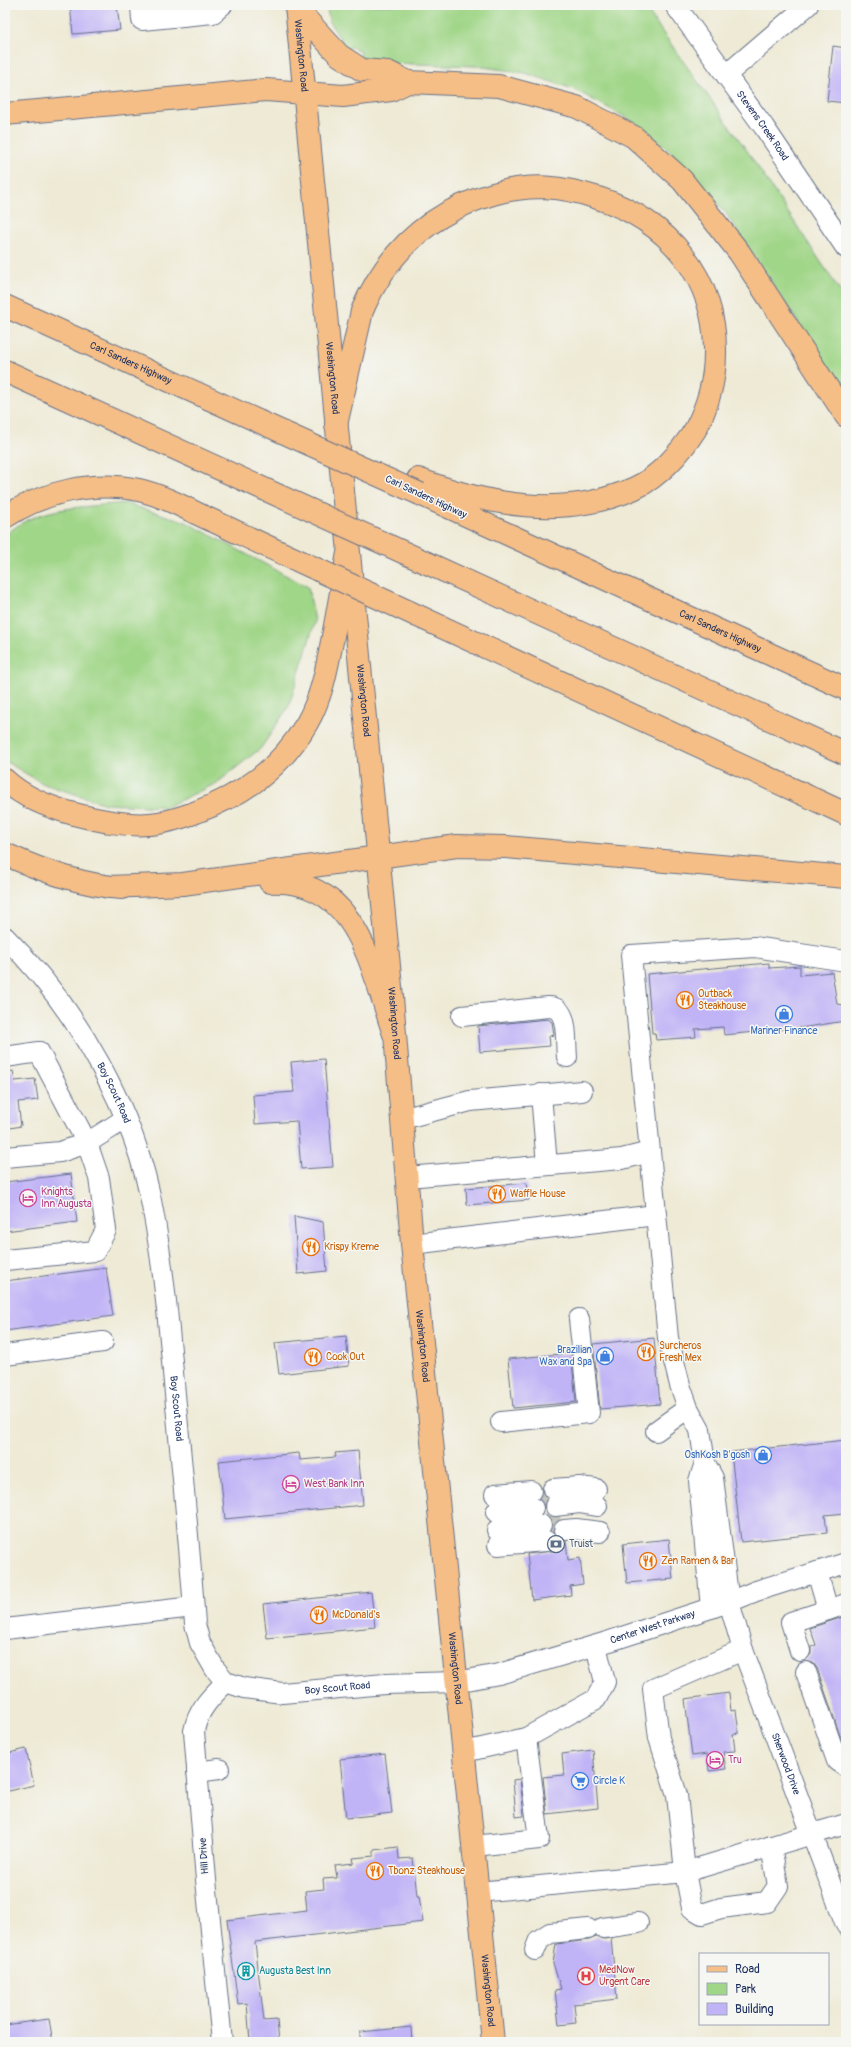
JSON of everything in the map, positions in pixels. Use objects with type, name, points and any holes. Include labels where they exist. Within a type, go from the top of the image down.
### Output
[{"type":"main road","points":[[296,6],[339,55],[362,70],[388,72],[408,82],[499,86],[577,107],[634,137],[682,180],[739,252],[846,416]]},
{"type":"main road","name":"Washington Road","points":[[296,6],[378,857],[412,1244],[478,1892],[496,2036]]},
{"type":"main road","points":[[5,114],[266,90],[343,96],[391,90],[408,82]]},
{"type":"main road","points":[[336,425],[362,311],[375,282],[412,237],[426,225],[466,203],[504,191],[554,187],[575,190],[617,204],[643,218],[664,234],[693,269],[713,316],[716,335],[715,370],[709,398],[699,422],[687,443],[668,463],[636,488],[596,501],[569,506],[521,506],[450,491],[419,487]]},
{"type":"main road","name":"Carl Sanders Highway","points":[[5,306],[283,432],[419,487],[846,689]]},
{"type":"main road","points":[[5,371],[846,754]]},
{"type":"main road","points":[[5,517],[25,505],[68,491],[90,487],[118,486],[158,496],[846,814]]},
{"type":"main road","points":[[5,780],[32,798],[64,811],[119,824],[150,824],[173,820],[202,810],[234,795],[256,782],[291,748],[308,722],[319,696],[327,670],[348,553]]},
{"type":"main road","points":[[108,887],[184,884],[457,846],[477,846],[846,877]]},
{"type":"main road","points":[[5,854],[32,866],[75,880],[108,887],[187,893],[281,881],[297,883],[315,889],[337,904],[356,928],[394,1034]]},
{"type":"street","points":[[141,5],[142,20],[213,13],[222,5]]},
{"type":"street","name":"Stevens Creek Road","points":[[675,5],[764,127],[846,248]]},
{"type":"street","points":[[726,74],[808,5]]},
{"type":"street","name":"Boy Scout Road","points":[[5,937],[23,956],[65,1009],[97,1060],[119,1103],[144,1174],[153,1210],[172,1357],[194,1624],[200,1643],[215,1669],[226,1682],[244,1688],[282,1693],[385,1684],[456,1682]]},
{"type":"street","name":"Sherwood Drive","points":[[846,961],[755,948],[631,955],[668,1338],[680,1385],[688,1408],[700,1430],[705,1462],[713,1478],[720,1605],[743,1650],[846,1925]]},
{"type":"street","points":[[462,1016],[548,1006],[557,1008],[560,1010],[564,1019],[567,1057]]},
{"type":"street","points":[[5,1057],[39,1052],[88,1143],[98,1178],[106,1230],[95,1251],[5,1260]]},
{"type":"street","points":[[402,1119],[470,1101],[582,1090]]},
{"type":"street","points":[[541,1094],[547,1165]]},
{"type":"street","points":[[5,1157],[60,1152],[88,1143],[125,1119]]},
{"type":"street","points":[[407,1177],[622,1159],[650,1152]]},
{"type":"street","points":[[412,1244],[656,1215]]},
{"type":"street","points":[[501,1422],[589,1413],[579,1319]]},
{"type":"street","points":[[5,1355],[103,1342]]},
{"type":"street","points":[[656,1431],[688,1408]]},
{"type":"street","points":[[548,1515],[497,1520],[548,1515],[579,1503],[598,1515],[578,1538],[548,1515]]},
{"type":"street","name":"Center West Parkway","points":[[456,1682],[499,1674],[596,1646],[720,1605],[756,1591],[846,1563]]},
{"type":"street","points":[[800,1651],[791,1622],[837,1607],[817,1572]]},
{"type":"street","points":[[5,1629],[193,1607]]},
{"type":"street","points":[[464,1752],[526,1738],[596,1699],[605,1682],[596,1646]]},
{"type":"street","points":[[743,1650],[653,1689],[659,1738],[677,1795],[685,1872],[692,1908],[702,1914],[721,1908],[767,1902],[778,1886],[771,1846]]},
{"type":"street","points":[[806,1672],[837,1761],[846,1767]]},
{"type":"street","name":"Hill Drive","points":[[222,2042],[194,1731],[196,1717],[208,1701],[226,1682]]},
{"type":"street","points":[[474,1846],[539,1839],[526,1738]]},
{"type":"street","points":[[197,1772],[219,1769]]},
{"type":"street","points":[[478,1892],[685,1872],[846,1824]]},
{"type":"street","points":[[535,1950],[539,1940],[550,1933],[596,1929],[638,1923]]},
{"type":"green space","points":[[326,5],[643,5],[748,152],[846,300],[846,395],[725,212],[673,154],[647,131],[627,118],[573,89],[525,73],[476,66],[383,63],[360,57],[361,51],[351,47],[347,50],[330,23]]},
{"type":"green space","points":[[124,503],[184,521],[308,587],[315,621],[289,706],[261,748],[217,783],[166,807],[106,804],[44,784],[8,763],[5,759],[5,536],[17,526],[31,518],[45,513],[77,507]]},
{"type":"building","points":[[70,5],[117,5],[120,30],[73,34]]},
{"type":"building","points":[[833,46],[846,48],[846,103],[827,101]]},
{"type":"building","points":[[769,963],[769,968],[800,966],[800,975],[832,972],[837,1004],[844,1005],[845,1021],[807,1027],[724,1035],[723,1027],[695,1029],[696,1037],[656,1040],[655,1033],[652,1033],[647,974]]},
{"type":"building","points":[[548,1019],[552,1022],[554,1035],[549,1036],[550,1046],[480,1052],[478,1026]]},
{"type":"building","points":[[324,1059],[333,1167],[301,1169],[297,1121],[255,1124],[253,1095],[294,1092],[291,1062]]},
{"type":"building","points":[[13,1071],[15,1081],[35,1079],[38,1100],[18,1102],[21,1126],[5,1129],[5,1072]]},
{"type":"building","points":[[71,1174],[77,1222],[5,1231],[5,1182]]},
{"type":"building","name":"Waffle House","points":[[527,1183],[529,1200],[467,1205],[466,1188]]},
{"type":"building","name":"Krispy Kreme","points":[[294,1216],[323,1222],[327,1271],[298,1274]]},
{"type":"building","points":[[106,1268],[113,1316],[5,1331],[5,1281]]},
{"type":"building","name":"Cook Out","points":[[346,1336],[349,1366],[279,1374],[275,1343]]},
{"type":"building","points":[[654,1338],[660,1404],[600,1409],[593,1344]]},
{"type":"building","points":[[571,1353],[576,1402],[513,1408],[508,1359]]},
{"type":"building","points":[[846,1440],[846,1513],[825,1515],[827,1533],[741,1542],[731,1452]]},
{"type":"building","name":"West Bank Inn","points":[[358,1451],[363,1505],[225,1519],[219,1461],[299,1453],[300,1460],[336,1457],[335,1453]]},
{"type":"building","name":"Truist","points":[[557,1539],[566,1541],[568,1560],[580,1558],[583,1584],[570,1586],[571,1595],[532,1600],[527,1554],[552,1551],[557,1546]]},
{"type":"building","name":"Zen Ramen & Bar","points":[[669,1539],[673,1579],[627,1583],[623,1544]]},
{"type":"building","name":"McDonald's","points":[[371,1592],[375,1627],[267,1638],[263,1604]]},
{"type":"building","points":[[846,1616],[846,1746],[844,1747],[817,1668],[813,1663],[805,1661],[811,1654],[811,1647],[816,1645],[810,1628]]},
{"type":"building","points":[[729,1693],[731,1711],[736,1710],[739,1733],[733,1734],[735,1751],[723,1752],[726,1769],[709,1771],[707,1754],[692,1756],[685,1699]]},
{"type":"building","points":[[26,1749],[34,1785],[5,1792],[5,1754]]},
{"type":"building","name":"Circle K","points":[[593,1750],[598,1808],[547,1814],[543,1777],[564,1775],[562,1754]]},
{"type":"building","points":[[385,1754],[392,1813],[346,1818],[340,1759]]},
{"type":"building","points":[[520,1779],[524,1816],[516,1817],[513,1780]]},
{"type":"building","points":[[398,1847],[399,1859],[413,1858],[417,1896],[419,1896],[423,1922],[255,1942],[264,2021],[277,2020],[279,2042],[250,2042],[247,2003],[238,2004],[227,1920],[307,1910],[305,1891],[324,1889],[323,1879],[337,1878],[335,1865],[354,1863],[353,1858],[374,1856],[374,1850]]},
{"type":"building","name":"MedNow Urgent Care","points":[[596,1937],[604,1939],[611,1938],[617,1999],[574,2004],[576,2023],[559,2025],[555,1990],[561,1989],[553,1963],[556,1944],[589,1940]]},
{"type":"building","points":[[49,2019],[53,2042],[5,2042],[5,2025]]},
{"type":"building","points":[[411,2027],[412,2042],[360,2042],[360,2032]]},
{"type":"tunnel","points":[[532,1500],[554,1498]]},
{"type":"tunnel","points":[[541,1525],[563,1523]]},
{"type":"place","name":"Outback Steakhouse","points":[[685,1000]]},
{"type":"place","name":"Mariner Finance","points":[[784,1014]]},
{"type":"place","name":"Waffle House","points":[[497,1194]]},
{"type":"place","name":"Knights Inn Augusta","points":[[28,1198]]},
{"type":"place","name":"Krispy Kreme","points":[[311,1247]]},
{"type":"place","name":"Surcheros Fresh Mex","points":[[646,1352]]},
{"type":"place","name":"Brazilian Wax and Spa","points":[[605,1356]]},
{"type":"place","name":"Cook Out","points":[[313,1357]]},
{"type":"place","name":"OshKosh B'gosh","points":[[763,1455]]},
{"type":"place","name":"West Bank Inn","points":[[291,1484]]},
{"type":"place","name":"Truist","points":[[556,1544]]},
{"type":"place","name":"Zen Ramen & Bar","points":[[648,1561]]},
{"type":"place","name":"McDonald's","points":[[319,1615]]},
{"type":"place","name":"Tru","points":[[715,1760]]},
{"type":"place","name":"Circle K","points":[[580,1781]]},
{"type":"place","name":"Tbonz Steakhouse","points":[[375,1871]]},
{"type":"place","name":"Augusta Best Inn","points":[[246,1971]]},
{"type":"place","name":"MedNow Urgent Care","points":[[586,1976]]}]
